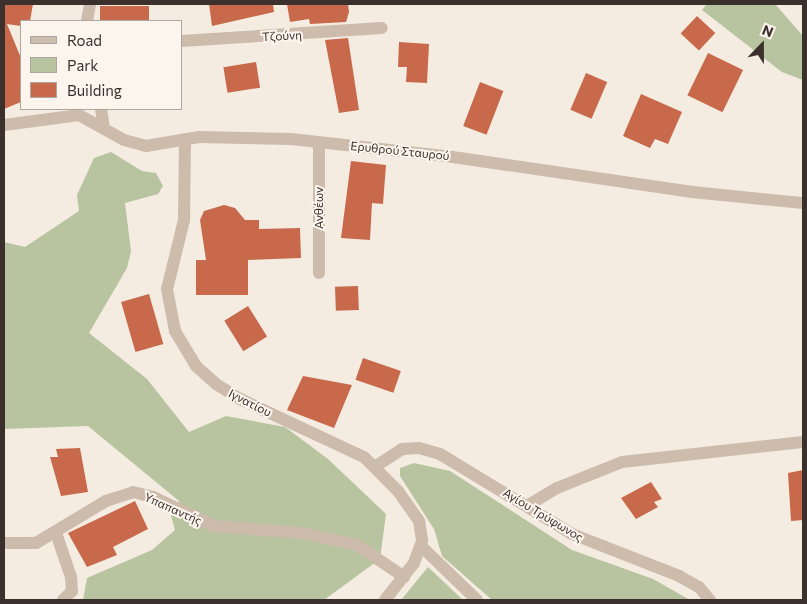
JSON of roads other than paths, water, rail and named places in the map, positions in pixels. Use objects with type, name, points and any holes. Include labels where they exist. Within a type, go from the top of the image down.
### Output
[{"type":"street","points":[[87,20],[90,4]]},
{"type":"street","name":"Τζούνη","points":[[182,40],[382,28]]},
{"type":"street","points":[[101,110],[104,128]]},
{"type":"street","name":"Ερυθρού Σταυρού","points":[[4,125],[69,115],[85,116],[104,128],[146,146],[186,139],[248,136],[319,142],[446,156],[692,192],[803,203]]},
{"type":"street","name":"Ιγνατίου","points":[[186,139],[184,220],[166,298],[180,342],[196,366],[226,391],[339,444],[376,466],[415,515],[421,528],[421,546]]},
{"type":"street","name":"Ανθέων","points":[[319,142],[319,273]]},
{"type":"street","points":[[527,506],[557,488],[622,462],[803,442]]},
{"type":"street","name":"Αγίου Τρύφωνος","points":[[376,466],[402,450],[425,449],[451,459],[581,539],[692,583],[710,600]]},
{"type":"street","name":"Υπαπαντής","points":[[4,543],[36,543],[56,533],[106,501],[133,492],[153,497],[214,526],[302,533],[357,545],[404,577]]},
{"type":"street","points":[[56,533],[71,577],[72,591],[63,600]]},
{"type":"street","points":[[385,600],[404,577],[421,546],[477,600]]}]
